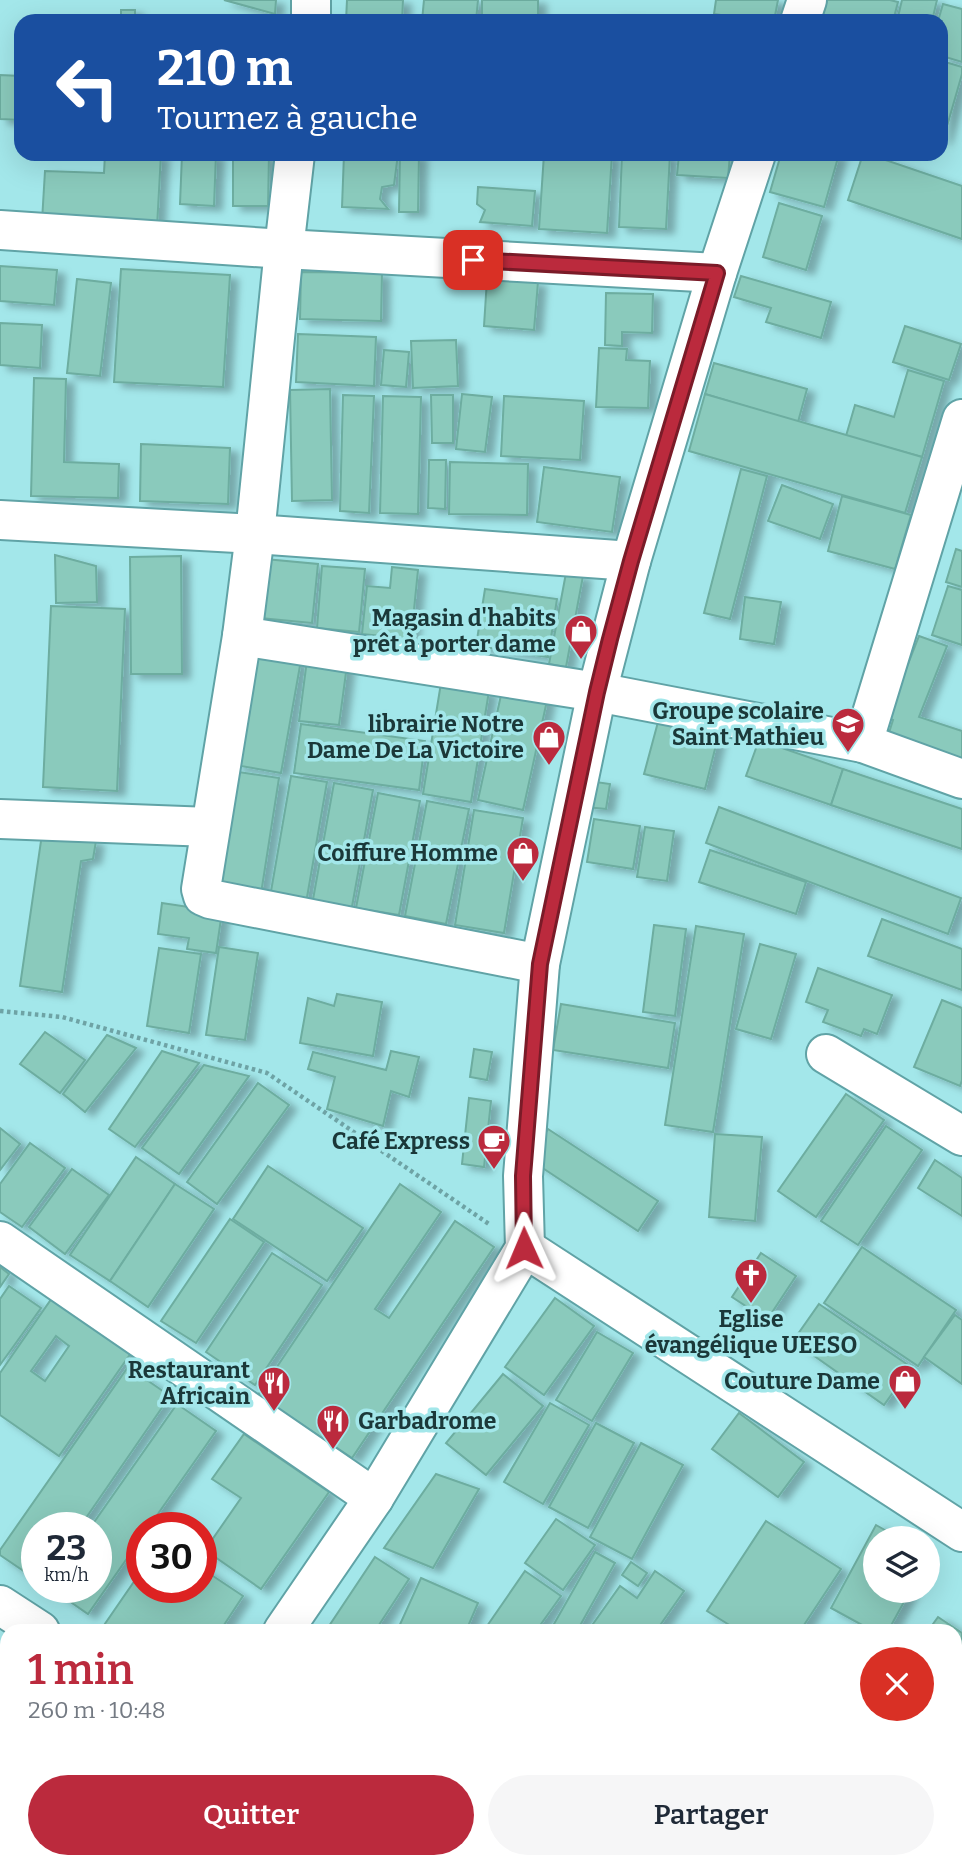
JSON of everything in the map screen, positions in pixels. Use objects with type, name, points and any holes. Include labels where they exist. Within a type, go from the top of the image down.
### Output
[{"type":"street","points":[[294,161],[242,636],[201,889],[203,895],[210,899],[540,964]]},
{"type":"street","points":[[290,1624],[374,1498],[524,1248],[523,1176],[540,964],[597,692],[631,561],[717,273],[754,161]]},
{"type":"street","points":[[0,230],[717,273]]},
{"type":"street","points":[[863,743],[962,419]]},
{"type":"street","points":[[0,520],[255,534],[631,561]]},
{"type":"street","points":[[242,636],[597,692],[863,743],[962,779]]},
{"type":"street","points":[[0,819],[210,827]]},
{"type":"street","points":[[826,1054],[962,1136]]},
{"type":"street","points":[[0,1241],[374,1498]]},
{"type":"street","points":[[524,1248],[962,1532]]},
{"type":"street","points":[[0,1605],[29,1624]]},
{"type":"path","points":[[0,1011],[62,1017],[267,1073],[524,1248]]},
{"type":"building","points":[[224,0],[276,0],[275,14]]},
{"type":"building","points":[[347,0],[403,0],[402,14],[346,14]]},
{"type":"building","points":[[424,0],[478,0],[477,14],[423,14]]},
{"type":"building","points":[[482,0],[538,0],[538,14],[482,14]]},
{"type":"building","points":[[716,0],[778,0],[775,14],[714,14]]},
{"type":"building","points":[[827,0],[898,2],[895,14],[823,14]]},
{"type":"building","points":[[902,0],[937,0],[934,14],[899,14]]},
{"type":"building","points":[[943,4],[962,9],[962,62],[948,58],[948,14],[940,14]]},
{"type":"building","points":[[121,10],[135,10],[135,14],[121,14]]},
{"type":"building","points":[[948,63],[962,67],[948,123]]},
{"type":"building","points":[[0,75],[14,76],[14,120],[0,119]]},
{"type":"building","points":[[105,161],[161,161],[157,227],[42,221],[45,171],[104,173]]},
{"type":"building","points":[[182,161],[216,161],[214,206],[180,204]]},
{"type":"building","points":[[233,161],[269,161],[268,206],[233,206]]},
{"type":"building","points":[[344,161],[397,161],[394,185],[382,187],[380,199],[388,209],[342,207]]},
{"type":"building","points":[[400,161],[419,161],[418,212],[399,212]]},
{"type":"building","points":[[544,161],[612,161],[607,233],[539,229]]},
{"type":"building","points":[[622,161],[670,161],[666,229],[619,227]]},
{"type":"building","points":[[678,161],[729,161],[728,178],[677,175]]},
{"type":"building","points":[[779,161],[837,161],[824,207],[770,192]]},
{"type":"building","points":[[861,161],[889,161],[962,186],[962,239],[848,200]]},
{"type":"building","points":[[478,187],[535,191],[532,226],[480,222],[485,210],[477,204]]},
{"type":"building","points":[[779,203],[822,216],[806,270],[763,257]]},
{"type":"building","points":[[0,266],[57,270],[54,305],[0,301]]},
{"type":"building","points":[[121,269],[230,275],[223,387],[114,382]]},
{"type":"building","points":[[301,272],[382,273],[381,321],[300,319]]},
{"type":"building","points":[[741,276],[831,302],[821,338],[766,322],[771,308],[734,297]]},
{"type":"building","points":[[77,279],[111,283],[100,376],[67,373]]},
{"type":"building","points":[[487,279],[538,282],[534,330],[484,326]]},
{"type":"building","points":[[606,293],[653,294],[652,333],[622,332],[622,346],[605,345]]},
{"type":"building","points":[[0,323],[42,325],[40,368],[0,365]]},
{"type":"building","points":[[905,326],[961,344],[949,380],[893,362]]},
{"type":"building","points":[[298,334],[376,337],[374,386],[296,382]]},
{"type":"building","points":[[456,340],[458,386],[413,388],[411,341]]},
{"type":"building","points":[[599,348],[627,349],[626,360],[650,361],[648,408],[596,407]]},
{"type":"building","points":[[384,350],[409,352],[406,387],[381,385]]},
{"type":"building","points":[[714,363],[807,389],[798,422],[705,394]]},
{"type":"building","points":[[908,370],[944,381],[922,457],[846,436],[855,405],[894,417]]},
{"type":"building","points":[[34,378],[66,379],[64,462],[119,464],[118,498],[31,496]]},
{"type":"building","points":[[330,389],[332,500],[292,501],[290,390]]},
{"type":"building","points":[[462,394],[492,397],[485,452],[456,449]]},
{"type":"building","points":[[705,394],[922,457],[905,513],[689,451]]},
{"type":"building","points":[[343,395],[374,396],[369,513],[340,511]]},
{"type":"building","points":[[431,395],[453,395],[453,443],[432,443]]},
{"type":"building","points":[[383,396],[421,397],[418,514],[380,513]]},
{"type":"building","points":[[504,396],[584,401],[580,460],[501,456]]},
{"type":"building","points":[[141,444],[230,448],[228,504],[140,501]]},
{"type":"building","points":[[429,460],[446,460],[445,509],[428,508]]},
{"type":"building","points":[[450,462],[528,464],[527,515],[449,514]]},
{"type":"building","points":[[544,467],[620,477],[612,532],[537,522]]},
{"type":"building","points":[[741,469],[767,476],[730,619],[704,613]]},
{"type":"building","points":[[782,485],[833,504],[820,539],[768,521]]},
{"type":"building","points":[[842,496],[911,515],[895,569],[828,551]]},
{"type":"building","points":[[956,549],[962,551],[962,587],[946,582]]},
{"type":"building","points":[[55,555],[96,566],[97,602],[56,603]]},
{"type":"building","points":[[181,556],[182,674],[131,674],[130,557]]},
{"type":"building","points":[[265,559],[318,564],[312,623],[260,618]]},
{"type":"building","points":[[322,566],[365,569],[359,632],[317,628]]},
{"type":"building","points":[[392,567],[418,570],[411,639],[362,634],[367,586],[390,588]]},
{"type":"building","points":[[566,573],[583,576],[566,667],[549,664]]},
{"type":"building","points":[[948,586],[962,590],[962,645],[932,635]]},
{"type":"building","points":[[485,589],[557,599],[548,657],[476,646]]},
{"type":"building","points":[[745,597],[781,602],[774,644],[740,639]]},
{"type":"building","points":[[51,606],[125,609],[117,791],[43,787]]},
{"type":"building","points":[[919,636],[947,646],[919,717],[962,731],[962,760],[888,736],[893,720],[887,718]]},
{"type":"building","points":[[255,652],[301,660],[281,773],[235,765]]},
{"type":"building","points":[[307,660],[347,665],[339,725],[299,721]]},
{"type":"building","points":[[441,683],[489,691],[471,802],[423,794]]},
{"type":"building","points":[[503,686],[548,696],[523,810],[478,800]]},
{"type":"building","points":[[658,722],[718,737],[705,789],[644,774]]},
{"type":"building","points":[[301,724],[425,741],[419,790],[294,773]]},
{"type":"building","points":[[759,740],[843,769],[831,805],[746,776]]},
{"type":"building","points":[[843,769],[962,809],[962,849],[831,805]]},
{"type":"building","points":[[232,771],[279,778],[260,900],[214,893]]},
{"type":"building","points":[[291,776],[327,782],[306,903],[270,897]]},
{"type":"building","points":[[589,781],[610,784],[606,809],[586,807]]},
{"type":"building","points":[[334,783],[373,790],[351,912],[312,905]]},
{"type":"building","points":[[378,793],[420,801],[399,915],[356,908]]},
{"type":"building","points":[[427,801],[469,809],[446,924],[405,916]]},
{"type":"building","points":[[719,807],[961,898],[948,934],[706,843]]},
{"type":"building","points":[[474,810],[523,818],[504,933],[455,925]]},
{"type":"building","points":[[594,819],[640,826],[633,869],[587,862]]},
{"type":"building","points":[[645,827],[674,831],[667,881],[637,877]]},
{"type":"building","points":[[42,834],[96,841],[93,859],[81,861],[62,992],[20,986]]},
{"type":"building","points":[[710,850],[806,882],[796,914],[699,882]]},
{"type":"building","points":[[162,903],[222,912],[216,953],[187,949],[189,938],[158,934]]},
{"type":"building","points":[[882,919],[962,949],[962,990],[868,956]]},
{"type":"building","points":[[654,925],[686,929],[675,1016],[643,1012]]},
{"type":"building","points":[[696,926],[744,934],[713,1132],[665,1125]]},
{"type":"building","points":[[760,944],[796,954],[771,1039],[736,1029]]},
{"type":"building","points":[[219,947],[258,953],[245,1040],[206,1035]]},
{"type":"building","points":[[159,948],[201,954],[189,1033],[147,1026]]},
{"type":"building","points":[[818,968],[892,995],[877,1034],[864,1029],[861,1036],[823,1022],[828,1010],[806,1002]]},
{"type":"building","points":[[337,994],[382,1002],[373,1056],[300,1043],[308,998],[334,1006]]},
{"type":"building","points":[[942,1000],[962,1008],[960,1086],[914,1067]]},
{"type":"building","points":[[561,1004],[675,1023],[668,1068],[553,1050]]},
{"type":"building","points":[[45,1032],[85,1060],[60,1093],[20,1064]]},
{"type":"building","points":[[107,1035],[136,1048],[85,1112],[63,1094]]},
{"type":"building","points":[[474,1049],[492,1052],[487,1080],[470,1077]]},
{"type":"building","points":[[162,1051],[199,1063],[135,1147],[109,1129]]},
{"type":"building","points":[[391,1051],[419,1057],[409,1097],[391,1091],[383,1126],[327,1109],[335,1077],[308,1069],[313,1052],[386,1070]]},
{"type":"building","points":[[204,1065],[249,1076],[179,1174],[142,1148]]},
{"type":"building","points":[[258,1083],[289,1105],[217,1204],[187,1182]]},
{"type":"building","points":[[846,1094],[884,1120],[816,1217],[778,1191]]},
{"type":"building","points":[[469,1098],[491,1101],[484,1167],[462,1164]]},
{"type":"building","points":[[886,1126],[922,1150],[858,1245],[821,1221]]},
{"type":"building","points":[[0,1128],[20,1144],[0,1170]]},
{"type":"building","points":[[548,1129],[658,1201],[638,1231],[529,1159]]},
{"type":"building","points":[[715,1134],[762,1137],[755,1221],[709,1217]]},
{"type":"building","points":[[30,1143],[65,1168],[22,1227],[0,1212],[0,1184]]},
{"type":"building","points":[[136,1157],[175,1184],[110,1281],[70,1255]]},
{"type":"building","points":[[935,1160],[962,1178],[962,1216],[918,1188]]},
{"type":"building","points":[[268,1166],[363,1228],[327,1281],[233,1219]]},
{"type":"building","points":[[72,1169],[109,1195],[65,1254],[29,1227]]},
{"type":"building","points":[[175,1184],[214,1209],[148,1307],[110,1281]]},
{"type":"building","points":[[400,1184],[441,1212],[375,1309],[389,1318],[455,1221],[494,1247],[352,1458],[258,1395]]},
{"type":"building","points":[[230,1219],[264,1242],[196,1343],[161,1321]]},
{"type":"building","points":[[862,1247],[956,1310],[918,1366],[824,1303]]},
{"type":"building","points":[[272,1253],[322,1285],[255,1385],[206,1352]]},
{"type":"building","points":[[761,1253],[796,1276],[767,1320],[732,1297]]},
{"type":"building","points":[[0,1267],[9,1274],[0,1287]]},
{"type":"building","points":[[9,1286],[41,1308],[0,1365],[0,1299]]},
{"type":"building","points":[[52,1298],[131,1353],[59,1456],[0,1415],[0,1373]],"holes":[[[56,1336],[69,1346],[45,1381],[31,1371]]]},
{"type":"building","points":[[555,1298],[594,1326],[544,1395],[505,1367]]},
{"type":"building","points":[[819,1304],[911,1367],[884,1405],[793,1341]]},
{"type":"building","points":[[955,1315],[962,1320],[962,1384],[924,1357]]},
{"type":"building","points":[[597,1332],[633,1353],[592,1421],[556,1400]]},
{"type":"building","points":[[128,1367],[170,1396],[90,1512],[27,1512]]},
{"type":"building","points":[[503,1374],[543,1406],[486,1475],[446,1443]]},
{"type":"building","points":[[550,1403],[589,1425],[543,1504],[504,1482]]},
{"type":"building","points":[[177,1404],[216,1431],[159,1512],[126,1512],[126,1560],[112,1580],[112,1512],[101,1512]]},
{"type":"building","points":[[739,1413],[804,1462],[778,1497],[712,1449]]},
{"type":"building","points":[[596,1423],[634,1443],[588,1528],[549,1507]]},
{"type":"building","points":[[244,1434],[329,1492],[261,1589],[217,1558],[217,1533],[241,1498],[212,1479]]},
{"type":"building","points":[[641,1443],[683,1465],[632,1559],[590,1537]]},
{"type":"building","points":[[436,1474],[479,1489],[433,1568],[384,1548]]},
{"type":"building","points":[[556,1519],[595,1545],[563,1590],[525,1563]]},
{"type":"building","points":[[21,1520],[21,1569],[0,1555],[0,1550]]},
{"type":"building","points":[[766,1521],[841,1569],[805,1624],[728,1624],[707,1611]]},
{"type":"building","points":[[863,1549],[863,1603],[903,1603],[892,1624],[860,1624],[831,1608]]},
{"type":"building","points":[[595,1552],[615,1563],[581,1624],[554,1624]]},
{"type":"building","points":[[375,1557],[409,1579],[380,1624],[330,1624]]},
{"type":"building","points":[[631,1562],[647,1573],[638,1586],[622,1575]]},
{"type":"building","points":[[525,1571],[561,1596],[541,1624],[488,1624]]},
{"type":"building","points":[[655,1571],[684,1591],[661,1624],[593,1624],[620,1586],[637,1598]]},
{"type":"building","points":[[421,1578],[478,1603],[469,1624],[400,1624]]},
{"type":"building","points":[[217,1579],[243,1596],[225,1624],[105,1624],[126,1593],[126,1603],[217,1603]]},
{"type":"building","points":[[72,1603],[96,1603],[88,1614]]},
{"type":"building","points":[[938,1617],[948,1624],[933,1624]]},
{"type":"place","name":"Magasin d'habits prêt à porter dame","points":[[581,661]]},
{"type":"place","name":"Groupe scolaire Saint Mathieu","points":[[848,754]]},
{"type":"place","name":"librairie Notre Dame De La Victoire","points":[[549,767]]},
{"type":"place","name":"Coiffure Homme","points":[[523,883]]},
{"type":"place","name":"Café Express","points":[[494,1171]]},
{"type":"place","name":"Eglise évangélique UEESO","points":[[751,1305]]},
{"type":"place","name":"Couture Dame","points":[[905,1411]]},
{"type":"place","name":"Restaurant Africain","points":[[274,1413]]},
{"type":"place","name":"Garbadrome","points":[[333,1451]]},
{"type":"route","points":[[473,260],[717,273],[610,639],[540,964],[523,1176],[524,1248]]}]
